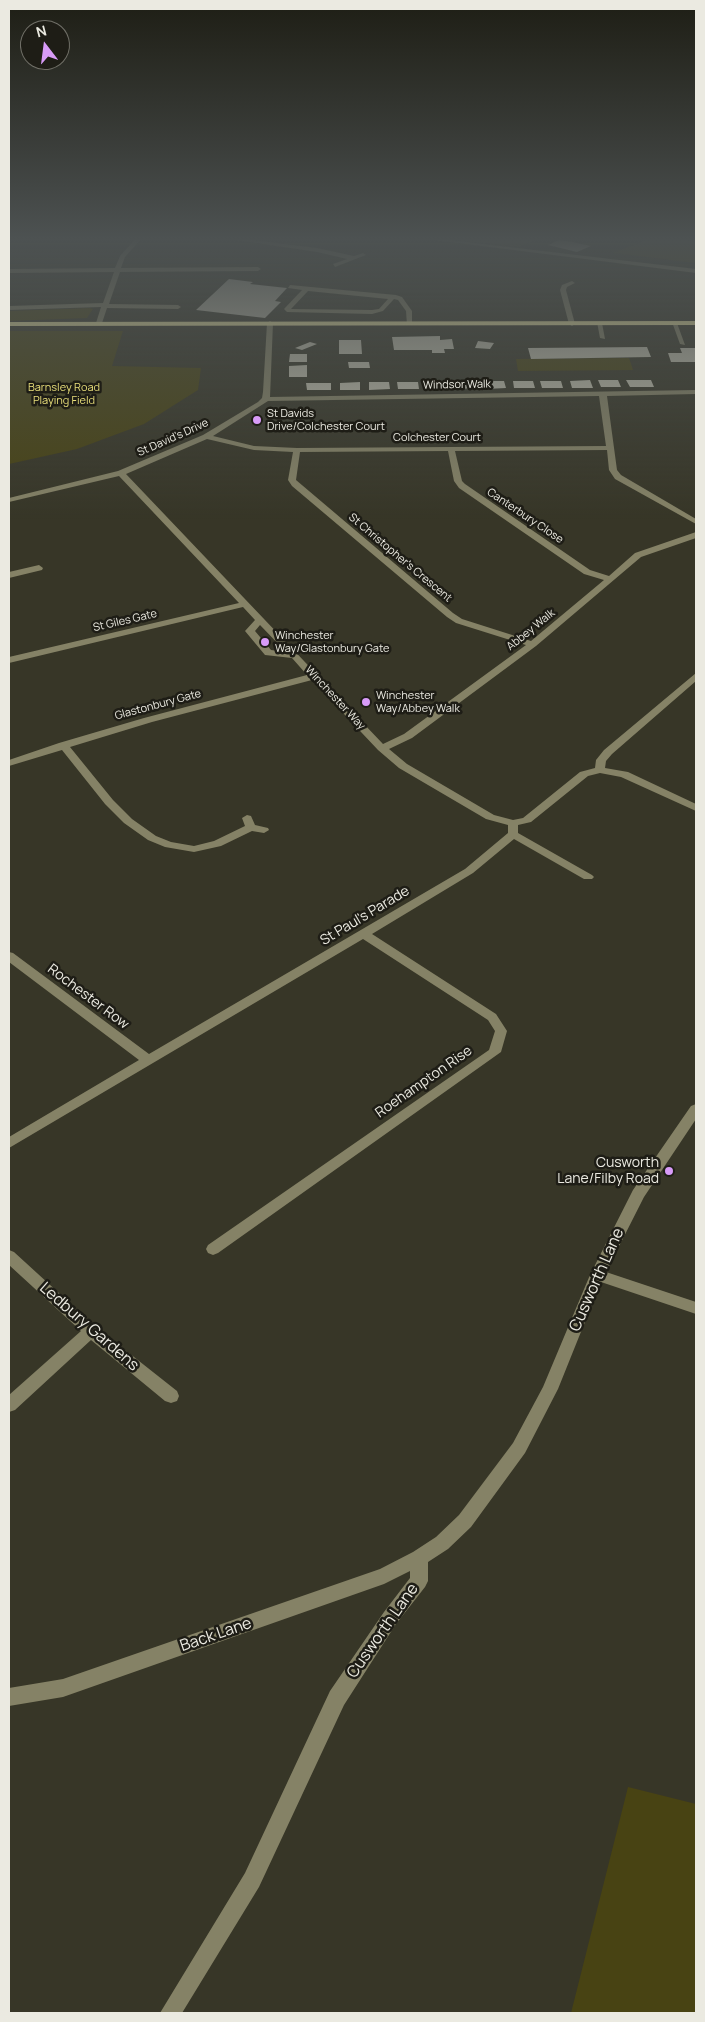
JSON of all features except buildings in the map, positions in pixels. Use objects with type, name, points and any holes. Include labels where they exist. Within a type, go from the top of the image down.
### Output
[{"type":"street","points":[[266,399],[270,331]]},
{"type":"street","points":[[601,331],[603,338]]},
{"type":"street","points":[[678,331],[683,344]]},
{"type":"street","name":"Windsor Walk","points":[[266,399],[679,394],[696,392]]},
{"type":"street","points":[[603,395],[613,470],[618,477],[696,522]]},
{"type":"street","name":"St David's Drive","points":[[9,500],[121,473],[206,437],[266,399]]},
{"type":"street","name":"Colchester Court","points":[[206,437],[254,448],[297,450],[610,448]]},
{"type":"street","name":"Canterbury Close","points":[[451,449],[458,481],[462,486],[587,572],[611,579]]},
{"type":"street","name":"St Christopher's Crescent","points":[[297,450],[292,480],[295,484],[450,616],[459,621],[533,644]]},
{"type":"street","name":"Winchester Way","points":[[121,473],[382,748],[403,766],[513,829],[588,877]]},
{"type":"street","name":"Abbey Walk","points":[[382,748],[408,736],[533,644],[638,555],[696,535]]},
{"type":"street","points":[[9,574],[40,565],[50,570]]},
{"type":"street","name":"St Giles Gate","points":[[9,660],[246,604]]},
{"type":"street","points":[[261,619],[250,631],[268,653],[295,656]]},
{"type":"street","name":"Glastonbury Gate","points":[[9,763],[148,720],[315,676]]},
{"type":"street","points":[[696,676],[604,756],[601,760],[600,770],[624,774],[696,808]]},
{"type":"street","points":[[63,745],[109,802],[128,821],[152,838],[175,846],[194,848],[217,844],[249,823],[264,830]]},
{"type":"street","name":"St Paul's Parade","points":[[9,1143],[469,872],[513,829],[537,814],[584,774],[600,770]]},
{"type":"street","name":"Roehampton Rise","points":[[213,1249],[495,1052],[501,1031],[492,1017],[364,934]]},
{"type":"street","name":"Rochester Row","points":[[9,956],[149,1061]]},
{"type":"street","name":"Cusworth Lane","points":[[170,2013],[252,1880],[337,1698],[390,1618],[419,1581],[419,1558],[442,1543],[466,1522],[519,1448],[550,1389],[597,1275],[638,1194],[696,1109]]},
{"type":"street","name":"Ledbury Gardens","points":[[9,1256],[91,1331],[171,1396]]},
{"type":"street","points":[[597,1275],[696,1308]]},
{"type":"street","points":[[9,1406],[91,1331]]},
{"type":"street","name":"Back Lane","points":[[9,1697],[63,1688],[384,1576],[419,1558]]},
{"type":"green space","name":"Barnsley Road Playing Field","points":[[9,331],[123,331],[112,366],[201,368],[198,390],[144,424],[77,449],[9,464]]},
{"type":"green space","points":[[629,358],[633,370],[518,371],[516,359]]},
{"type":"green space","points":[[628,1787],[696,1804],[696,2013],[571,2013]]},
{"type":"place","name":"St Davids Drive/Colchester Court","points":[[257,420]]},
{"type":"place","name":"Winchester Way/Glastonbury Gate","points":[[265,642]]},
{"type":"place","name":"Winchester Way/Abbey Walk","points":[[366,702]]},
{"type":"place","name":"Cusworth Lane/Filby Road","points":[[669,1171]]}]
